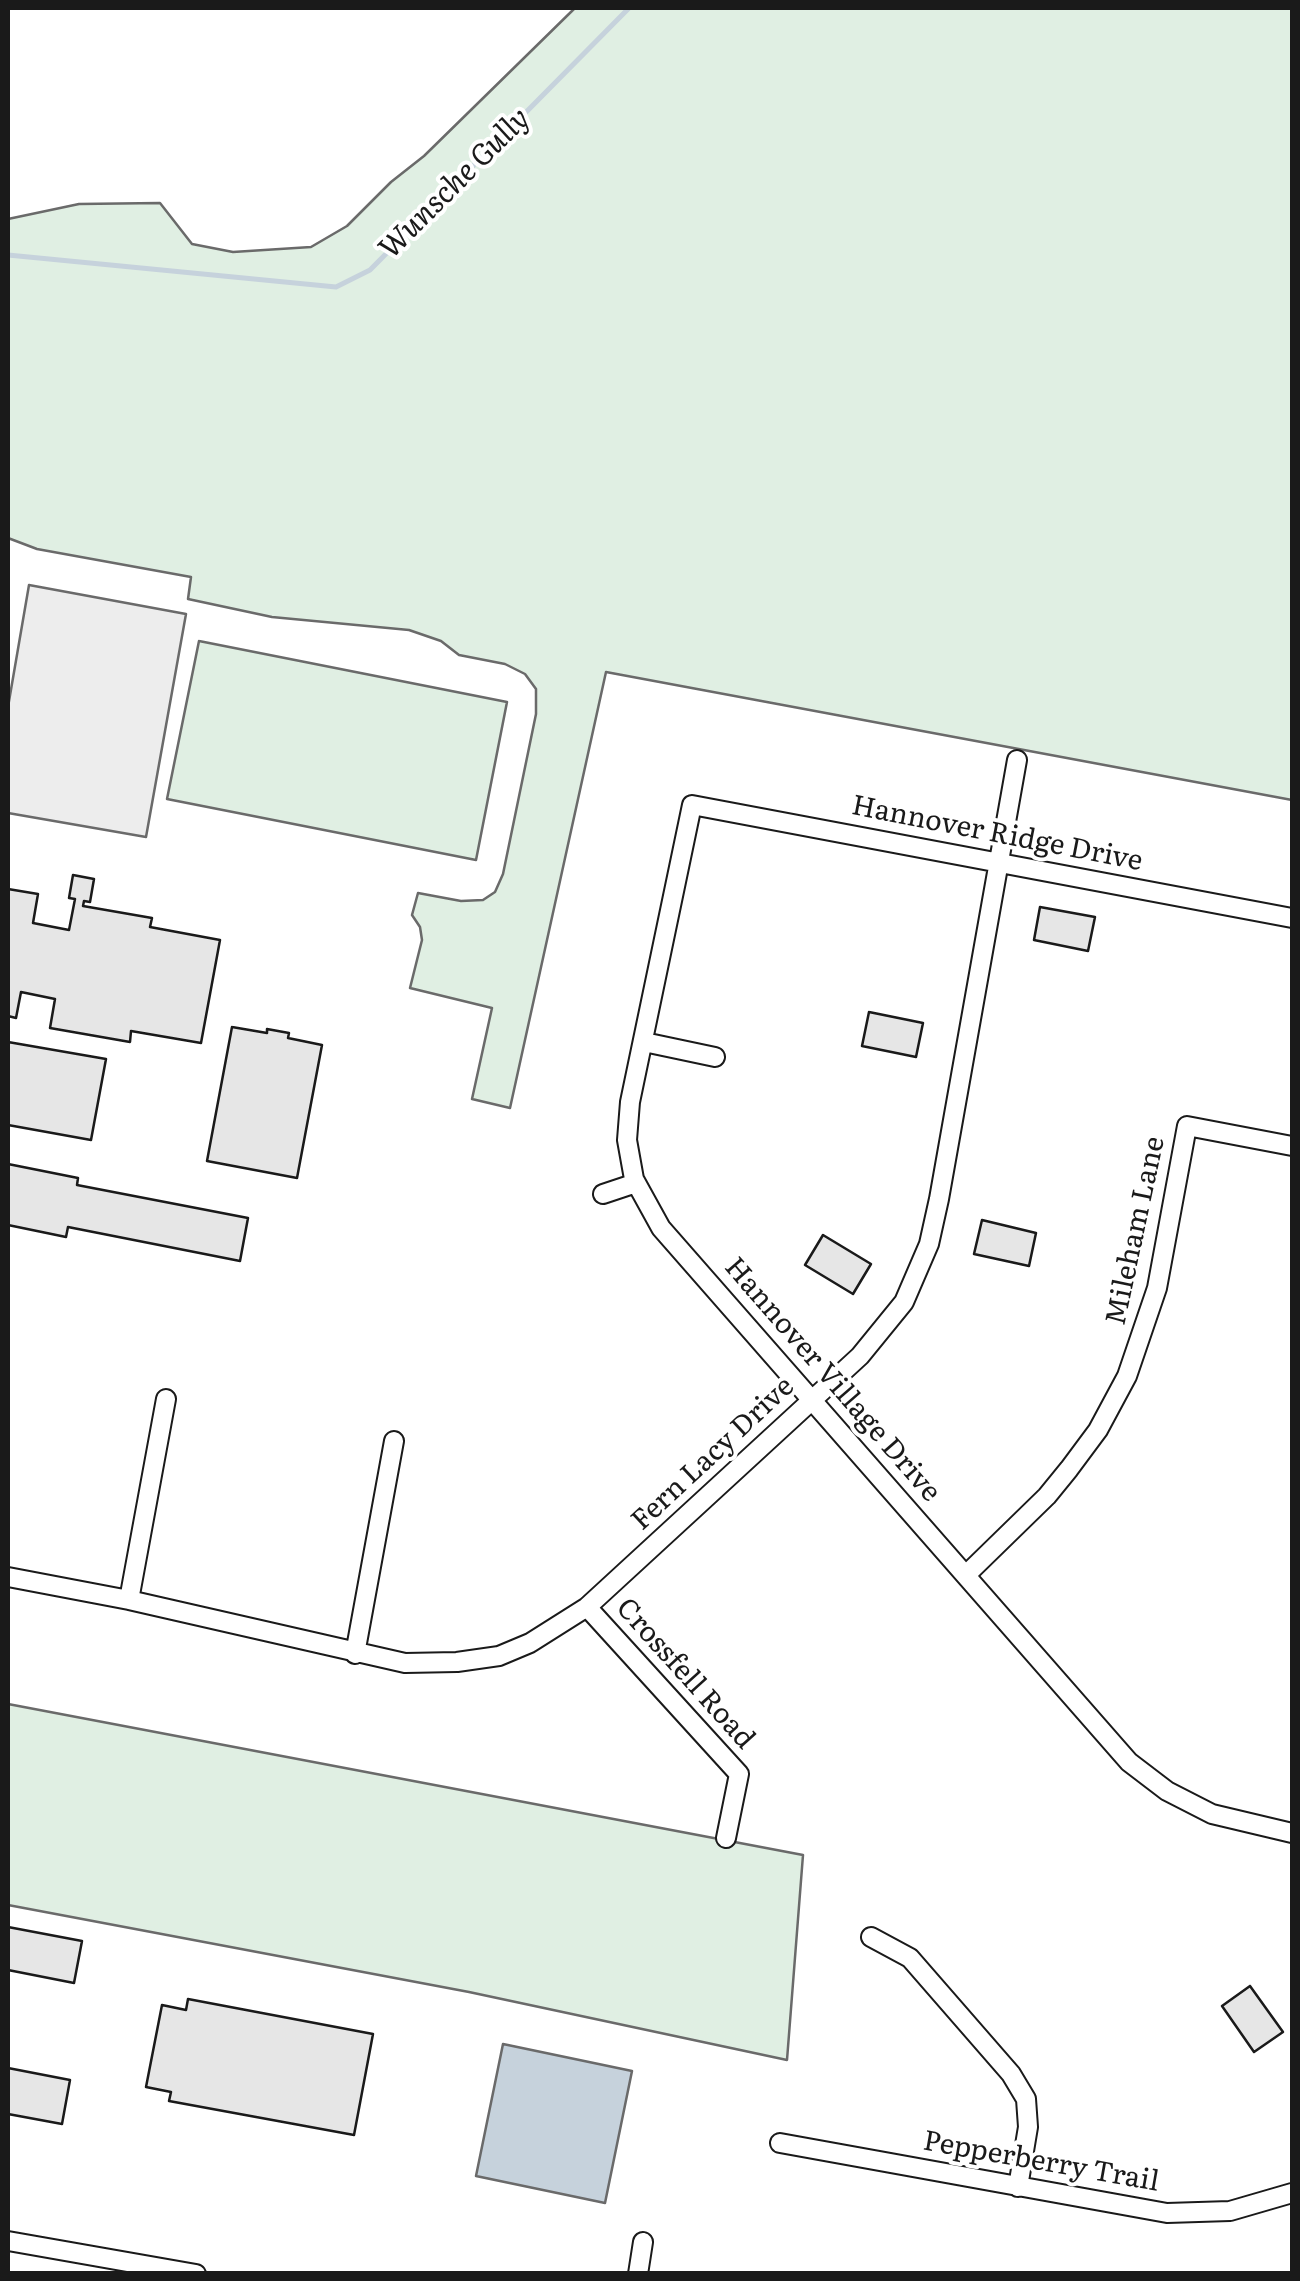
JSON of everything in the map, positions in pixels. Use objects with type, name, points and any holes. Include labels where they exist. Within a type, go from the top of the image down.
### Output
[{"type":"street","name":"Fern Lacy Drive","points":[[8,1577],[129,1600],[405,1664],[499,1656],[530,1643],[587,1607],[860,1356],[904,1302],[929,1244],[1017,760]]},
{"type":"street","name":"Hannover Ridge Drive","points":[[692,805],[1292,918]]},
{"type":"street","name":"Hannover Village Drive","points":[[692,805],[628,1118],[628,1153],[636,1182],[661,1228],[1129,1762],[1167,1791],[1212,1814],[1292,1834]]},
{"type":"street","points":[[644,1042],[715,1057]]},
{"type":"street","name":"Mileham Lane","points":[[966,1575],[1070,1469],[1098,1430],[1127,1376],[1156,1288],[1187,1126],[1292,1146]]},
{"type":"street","points":[[603,1194],[636,1182]]},
{"type":"street","points":[[129,1600],[166,1400]]},
{"type":"street","points":[[355,1654],[394,1441]]},
{"type":"street","name":"Crossfell Road","points":[[587,1607],[739,1774],[726,1838]]},
{"type":"street","points":[[871,1937],[910,1958],[1011,2074],[1026,2099],[1028,2126],[1018,2186]]},
{"type":"street","name":"Pepperberry Trail","points":[[780,2143],[1185,2214],[1242,2208],[1292,2193]]},
{"type":"street","points":[[8,2241],[196,2274]]},
{"type":"street","points":[[638,2274],[644,2242]]},
{"type":"green space","points":[[575,8],[1292,8],[1292,800],[606,672],[510,1108],[472,1099],[492,1008],[410,988],[422,940],[412,915],[418,893],[461,901],[483,900],[495,892],[503,874],[536,714],[536,689],[525,674],[505,664],[459,655],[441,641],[409,630],[272,617],[188,599],[191,577],[37,549],[8,538],[8,219],[79,204],[160,203],[192,244],[233,252],[311,247],[347,226]]},
{"type":"green space","points":[[199,641],[507,702],[476,860],[167,799]]},
{"type":"green space","points":[[8,1704],[803,1855],[787,2060],[469,1992],[8,1905]]},
{"type":"shaded area","points":[[29,585],[186,614],[146,837],[8,813],[8,707]]},
{"type":"shaded area","points":[[503,2044],[632,2071],[605,2203],[476,2176]]},
{"type":"building","points":[[73,875],[94,879],[90,902],[84,901],[83,906],[152,918],[150,927],[220,940],[201,1043],[131,1031],[130,1042],[50,1028],[55,999],[21,992],[16,1018],[8,1016],[8,889],[38,894],[33,923],[69,930],[75,899],[69,898]]},
{"type":"building","points":[[1040,907],[1095,917],[1088,951],[1034,940]]},
{"type":"building","points":[[869,1012],[923,1023],[916,1057],[862,1046]]},
{"type":"building","points":[[232,1027],[289,1033],[288,1038],[322,1045],[297,1178],[207,1161]]},
{"type":"building","points":[[8,1042],[106,1059],[91,1140],[8,1125]]},
{"type":"building","points":[[8,1164],[78,1178],[77,1185],[248,1218],[240,1261],[68,1227],[66,1237],[8,1225]]},
{"type":"building","points":[[982,1220],[1036,1233],[1029,1266],[974,1254]]},
{"type":"building","points":[[823,1235],[871,1264],[853,1294],[805,1265]]},
{"type":"building","points":[[8,1927],[82,1941],[74,1983],[8,1970]]},
{"type":"building","points":[[1250,1986],[1283,2032],[1254,2052],[1222,2006]]},
{"type":"building","points":[[188,1999],[373,2034],[354,2135],[169,2101],[171,2092],[146,2087],[162,2005],[186,2010]]},
{"type":"building","points":[[8,2068],[70,2080],[62,2124],[8,2114]]},
{"type":"waterway","name":"Wunsche Gully","points":[[8,255],[336,287],[370,270],[629,8]]}]
